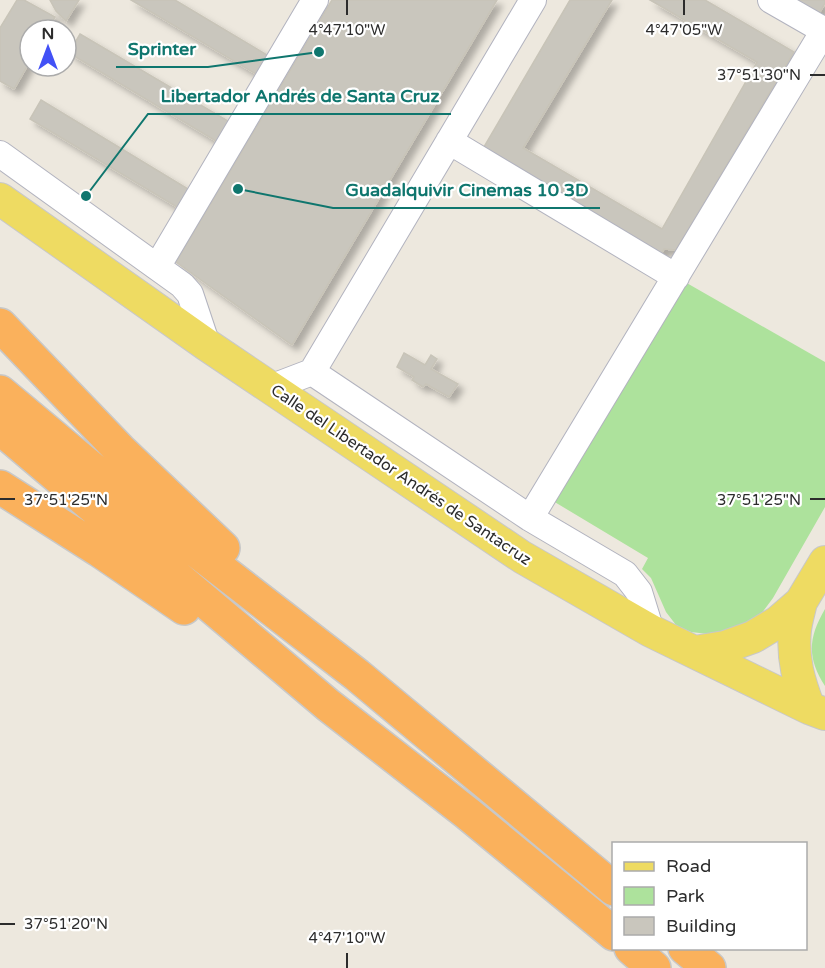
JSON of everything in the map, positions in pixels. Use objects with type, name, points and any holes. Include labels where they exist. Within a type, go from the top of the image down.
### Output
[{"type":"highway","points":[[0,325],[120,450],[357,675]]},
{"type":"highway","points":[[0,392],[109,483],[357,675],[612,887]]},
{"type":"highway","points":[[0,428],[328,705],[467,813],[612,932]]},
{"type":"highway","points":[[0,487],[99,550],[328,705]]},
{"type":"highway","points":[[633,950],[654,968]]},
{"type":"highway","points":[[688,950],[709,968]]},
{"type":"main road","name":"Calle del Libertador Andrés de Santacruz","points":[[0,199],[207,345],[522,557],[651,630],[817,711]]},
{"type":"main road","points":[[695,652],[724,647],[753,637],[778,622],[801,602],[825,562]]},
{"type":"main road","points":[[801,602],[795,629],[795,656],[799,682],[817,711]]},
{"type":"street","points":[[157,267],[315,0]]},
{"type":"street","points":[[270,388],[312,372],[533,0]]},
{"type":"street","points":[[530,518],[825,30],[771,0]]},
{"type":"street","points":[[449,141],[676,277]]},
{"type":"street","points":[[0,154],[182,285],[190,294],[207,345]]},
{"type":"street","points":[[312,372],[530,518],[625,574],[639,592],[651,630]]},
{"type":"green space","points":[[664,270],[825,362],[825,507],[773,598],[761,614],[742,626],[723,632],[708,634],[691,632],[676,625],[666,612],[651,578],[642,569],[648,558],[533,489]]},
{"type":"green space","points":[[825,609],[825,686],[815,666],[812,648],[815,629]]},
{"type":"building","points":[[17,0],[24,0],[55,17],[18,18],[18,78],[20,78],[14,89],[0,81],[0,28]]},
{"type":"building","points":[[50,0],[79,0],[68,18],[63,18]]},
{"type":"building","points":[[131,0],[175,0],[272,58],[261,77]]},
{"type":"building","points":[[332,0],[497,0],[292,345],[176,262]]},
{"type":"building","points":[[570,0],[612,0],[523,148],[662,229],[757,62],[650,0],[705,0],[794,52],[676,250],[664,249],[660,256],[481,152]]},
{"type":"building","points":[[793,0],[825,0],[825,3],[818,15]]},
{"type":"building","points":[[80,34],[233,124],[221,144],[78,58]]},
{"type":"building","points":[[41,100],[193,192],[182,210],[30,119]]},
{"type":"building","points":[[404,353],[425,365],[431,355],[437,359],[431,369],[458,384],[449,397],[426,384],[423,387],[412,380],[414,377],[397,367]]},
{"type":"place","name":"Sprinter","points":[[319,52]]},
{"type":"place","name":"Guadalquivir Cinemas 10 3D","points":[[238,189]]},
{"type":"place","name":"Libertador Andrés de Santa Cruz","points":[[86,196]]}]
